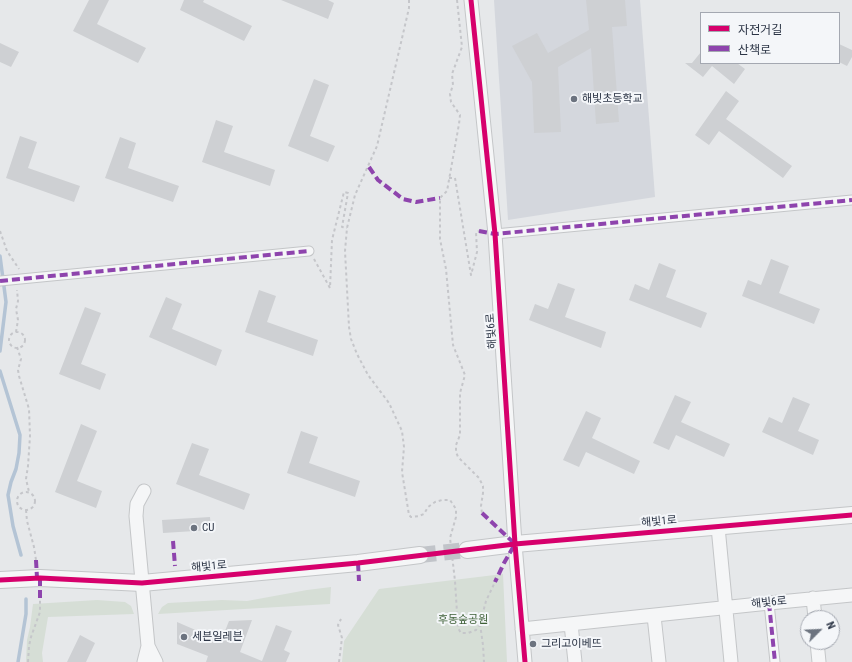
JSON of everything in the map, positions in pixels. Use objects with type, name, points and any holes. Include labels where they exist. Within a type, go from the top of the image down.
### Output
[{"type":"street","name":"해빛6로","points":[[471,0],[495,234],[515,544],[525,662]]},
{"type":"street","points":[[495,234],[852,200]]},
{"type":"street","points":[[0,281],[14,284],[309,251]]},
{"type":"street","points":[[144,491],[137,504],[136,516],[148,646],[144,662]]},
{"type":"street","name":"해빛1로","points":[[467,550],[515,544],[852,515]]},
{"type":"street","points":[[718,527],[731,662]]},
{"type":"street","name":"해빛1로","points":[[0,580],[40,578],[142,583],[350,564],[420,555]]},
{"type":"street","name":"해빛6로","points":[[522,629],[813,598],[852,596]]},
{"type":"street","points":[[813,598],[814,610]]},
{"type":"street","points":[[769,603],[775,662]]},
{"type":"street","points":[[654,616],[659,662]]},
{"type":"street","points":[[571,624],[575,662]]},
{"type":"street","points":[[148,646],[156,662]]},
{"type":"street","points":[[818,650],[819,662]]},
{"type":"path","points":[[409,0],[409,8],[377,146],[355,196],[347,228],[345,251],[347,316],[351,339],[360,361],[368,375],[389,403],[402,431],[404,448],[402,472],[409,515],[411,517],[419,516],[424,514],[428,507],[435,502],[450,500],[456,509],[456,517],[450,538],[458,628],[461,633],[468,633],[476,630],[480,624],[486,601],[495,582]]},
{"type":"path","points":[[457,0],[462,47],[452,74],[454,85],[450,94],[451,102],[460,115],[446,191],[440,198],[440,239],[446,269],[453,345],[465,375],[460,393],[460,435],[456,445],[456,452],[458,457],[479,478],[483,486],[484,493],[481,506],[482,513]]},
{"type":"path","points":[[449,178],[455,178],[471,275],[477,252],[476,232],[479,231]]},
{"type":"path","points":[[309,251],[330,288],[332,240],[344,192],[348,194],[342,227],[347,228]]},
{"type":"path","points":[[0,231],[7,251],[21,271]]},
{"type":"path","points":[[14,284],[18,301],[16,309],[18,320],[16,332],[9,338],[11,345],[18,347],[25,341],[23,334],[16,332]]},
{"type":"path","points":[[18,347],[21,359],[18,370],[19,376],[29,408],[30,436],[26,479],[29,492],[35,498],[34,507],[26,510],[19,506],[18,498],[22,493],[29,492]]},
{"type":"path","points":[[26,510],[36,560]]},
{"type":"path","points":[[28,662],[31,637],[40,612],[40,599]]},
{"type":"path","points":[[339,662],[342,638],[338,625],[340,619]]},
{"type":"path","points":[[480,624],[484,662]]},
{"type":"shaded area","name":"해빛초등학교","points":[[494,0],[640,0],[655,197],[508,220]]},
{"type":"green space","name":"후동숲공원","points":[[503,574],[507,662],[342,662],[344,641],[379,589]]},
{"type":"green space","points":[[331,587],[330,604],[158,614],[162,607],[168,603],[222,600],[247,601]]},
{"type":"green space","points":[[97,600],[125,602],[131,606],[134,614],[48,617],[42,653],[43,662],[26,662],[27,640],[33,604]]},
{"type":"building","points":[[89,0],[109,0],[97,24],[146,48],[138,63],[73,31]]},
{"type":"building","points":[[184,0],[204,0],[203,2],[252,26],[244,41],[180,10]]},
{"type":"building","points":[[281,0],[328,0],[334,3],[328,19]]},
{"type":"building","points":[[586,0],[625,0],[627,26],[612,27],[619,122],[596,124],[591,48],[558,67],[561,132],[534,133],[532,82],[512,46],[537,33],[548,53],[589,30]]},
{"type":"building","points":[[0,43],[19,52],[11,67],[0,62]]},
{"type":"building","points":[[840,44],[852,50],[852,57],[847,66],[840,62]]},
{"type":"building","points":[[700,53],[700,64],[738,64],[745,69],[734,84],[712,66],[703,77],[685,63],[692,63]]},
{"type":"building","points":[[314,79],[329,85],[310,136],[335,146],[328,162],[288,146]]},
{"type":"building","points":[[726,91],[739,101],[726,119],[792,166],[783,178],[719,131],[709,145],[695,135]]},
{"type":"building","points":[[216,120],[233,126],[224,152],[275,170],[270,186],[202,162]]},
{"type":"building","points":[[20,136],[37,142],[28,168],[80,186],[74,202],[6,178]]},
{"type":"building","points":[[120,137],[136,143],[128,168],[179,186],[173,202],[105,178]]},
{"type":"building","points":[[771,259],[789,266],[779,293],[820,309],[814,324],[742,296],[748,280],[761,285]]},
{"type":"building","points":[[659,263],[676,270],[666,297],[707,313],[701,328],[629,300],[635,284],[649,290]]},
{"type":"building","points":[[558,283],[575,289],[565,317],[606,332],[601,348],[529,320],[535,304],[548,309]]},
{"type":"building","points":[[259,290],[276,296],[267,322],[318,340],[313,356],[245,332]]},
{"type":"building","points":[[166,297],[182,304],[172,329],[222,350],[216,366],[149,337]]},
{"type":"building","points":[[85,307],[101,313],[81,364],[106,374],[100,390],[59,374]]},
{"type":"building","points":[[675,395],[691,402],[681,422],[730,444],[724,457],[676,435],[669,450],[653,443]]},
{"type":"building","points":[[793,397],[810,404],[798,431],[819,440],[813,455],[762,432],[769,417],[782,423]]},
{"type":"building","points":[[586,411],[601,418],[592,438],[640,461],[634,474],[586,452],[579,467],[563,460]]},
{"type":"building","points":[[81,424],[97,431],[77,481],[102,491],[96,508],[55,492]]},
{"type":"building","points":[[301,431],[318,437],[309,463],[360,481],[355,497],[287,473]]},
{"type":"building","points":[[192,443],[209,449],[199,475],[250,494],[244,510],[176,484]]},
{"type":"building","points":[[210,517],[211,530],[163,533],[162,520]]},
{"type":"building","points":[[252,620],[240,652],[262,661],[276,625],[292,631],[284,650],[290,653],[286,662],[206,662],[208,656],[177,644],[177,622],[221,641],[229,621]]},
{"type":"building","points":[[80,635],[95,643],[86,662],[67,662]]},
{"type":"waterway","points":[[0,256],[6,302],[0,351]]},
{"type":"waterway","points":[[0,371],[20,435],[16,469],[8,495],[13,526],[21,555]]},
{"type":"waterway","points":[[18,662],[26,614],[26,599]]},
{"type":"tunnel","points":[[420,555],[467,550]]},
{"type":"marked path","points":[[369,167],[378,180],[403,199],[416,202],[440,198]]},
{"type":"marked path","points":[[479,231],[495,234],[852,200]]},
{"type":"marked path","points":[[0,281],[309,251]]},
{"type":"marked path","points":[[482,513],[515,544],[495,582]]},
{"type":"marked path","points":[[173,541],[175,566]]},
{"type":"marked path","points":[[36,560],[37,578]]},
{"type":"marked path","points":[[358,563],[359,581]]},
{"type":"marked path","points":[[40,578],[40,599]]},
{"type":"marked path","points":[[769,603],[775,662]]},
{"type":"cycle path","points":[[471,0],[495,234],[515,544],[525,662]]},
{"type":"cycle path","points":[[0,580],[40,578],[142,583],[358,563],[515,544],[852,515]]},
{"type":"place","name":"해빛초등학교","points":[[574,99]]},
{"type":"place","name":"CU","points":[[194,528]]},
{"type":"place","name":"세븐일레븐","points":[[184,637]]},
{"type":"place","name":"그리고이베뜨","points":[[533,644]]}]
